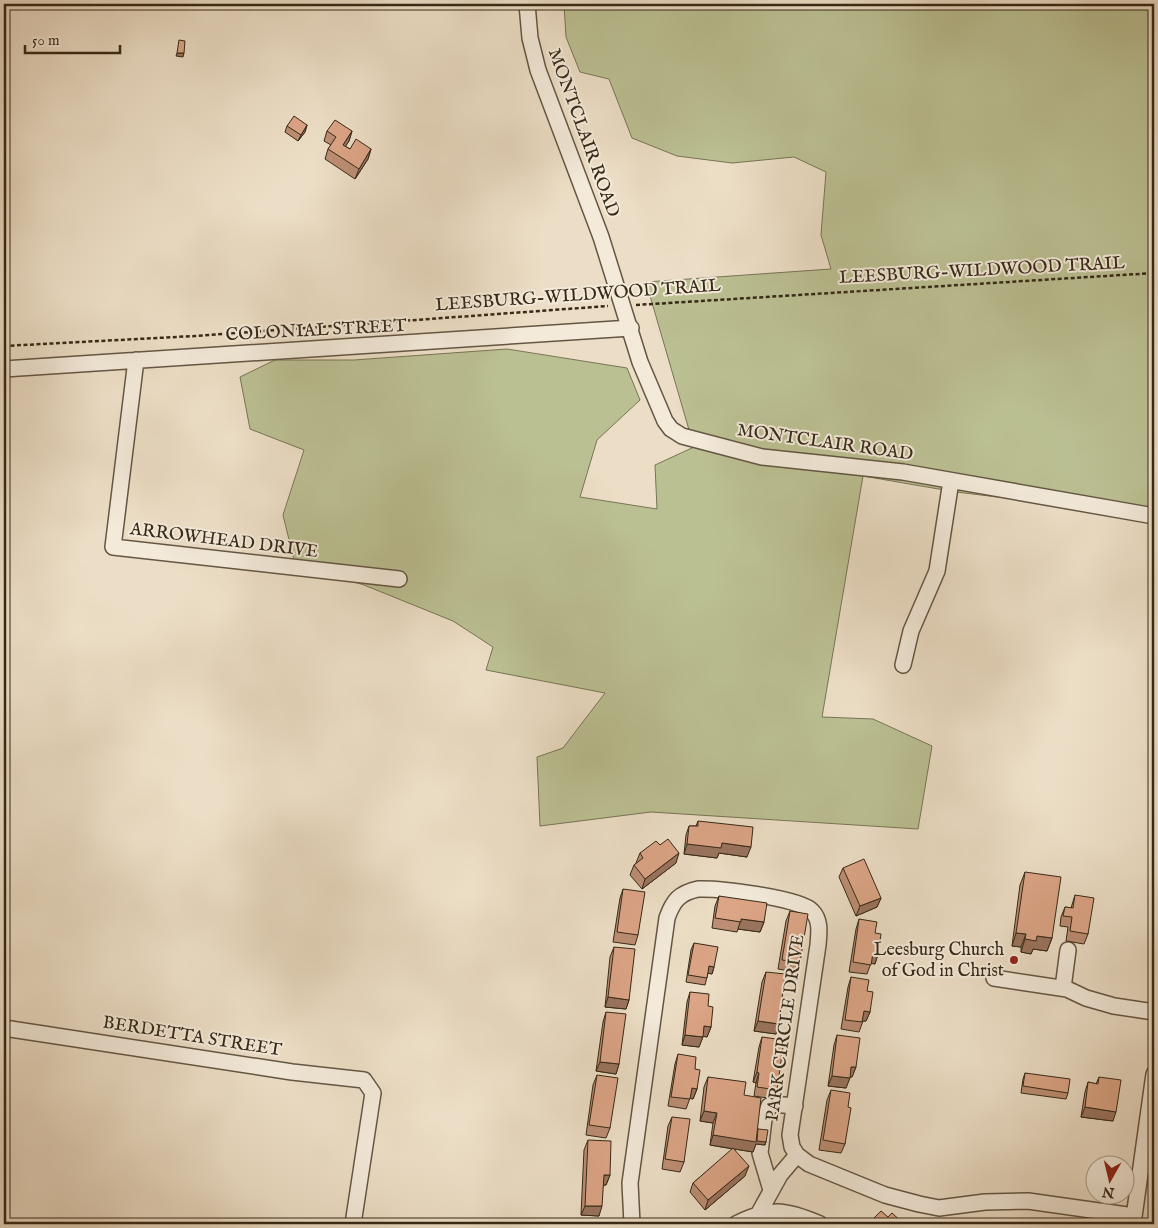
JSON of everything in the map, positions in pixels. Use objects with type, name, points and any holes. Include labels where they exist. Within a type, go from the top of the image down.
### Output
[{"type":"street","name":"MONTCLAIR ROAD","points":[[527,4],[530,38],[538,70],[601,237],[631,328],[640,362],[665,421],[671,429],[682,436],[762,457],[904,472],[1154,516]]},
{"type":"street","name":"COLONIAL STREET","points":[[4,369],[631,328]]},
{"type":"street","name":"ARROWHEAD DRIVE","points":[[136,360],[112,547],[400,579]]},
{"type":"street","points":[[903,664],[911,631],[937,571],[951,481]]},
{"type":"street","name":"PARK CIRCLE DRIVE","points":[[632,1224],[629,1206],[630,1183],[667,918],[672,903],[686,892],[711,888],[788,900],[804,905],[812,910],[816,916],[819,927],[818,945],[790,1135],[792,1147],[796,1155]]},
{"type":"street","points":[[1063,988],[1068,950]]},
{"type":"street","points":[[994,978],[1063,988],[1114,1006],[1154,1012]]},
{"type":"street","name":"BERDETTA STREET","points":[[4,1028],[292,1072],[364,1080],[371,1087],[373,1094],[353,1224]]},
{"type":"street","points":[[759,1213],[771,1190],[796,1155],[809,1164],[885,1195],[933,1206],[954,1207],[985,1202],[1028,1201],[1133,1220],[1153,1094],[1154,1074]]},
{"type":"street","points":[[771,1190],[760,1153],[764,1119],[769,1106],[772,1104],[794,1106]]},
{"type":"street","points":[[736,1224],[759,1213],[789,1214],[820,1224]]},
{"type":"path","name":"LEESBURG-WILDWOOD TRAIL","points":[[4,346],[195,336],[624,306],[1154,273]]},
{"type":"green space","points":[[564,4],[1154,4],[1154,516],[956,492],[863,476],[822,717],[873,719],[932,746],[918,829],[651,812],[540,826],[537,757],[563,748],[605,693],[486,670],[493,647],[453,621],[364,585],[295,564],[283,515],[304,450],[250,429],[240,377],[275,360],[354,360],[507,349],[627,368],[640,400],[597,440],[580,497],[657,509],[655,465],[694,447],[646,282],[831,269],[821,235],[826,172],[794,157],[732,163],[677,156],[632,138],[609,79],[580,72],[566,37]]},
{"type":"building","points":[[179,40],[185,41],[184,53],[177,53]]},
{"type":"building","points":[[294,116],[307,125],[301,135],[287,126]]},
{"type":"building","points":[[335,120],[352,131],[343,145],[350,149],[356,139],[371,149],[359,169],[328,149],[336,137],[327,131]]},
{"type":"building","points":[[698,821],[753,827],[751,847],[722,843],[721,848],[687,844],[689,826],[698,826]]},
{"type":"building","points":[[668,839],[679,853],[645,879],[634,865],[643,858],[640,853],[656,841],[660,845]]},
{"type":"building","points":[[864,859],[881,898],[860,906],[843,868]]},
{"type":"building","points":[[1025,872],[1061,877],[1052,938],[1037,936],[1036,941],[1025,939],[1026,934],[1016,933]]},
{"type":"building","points":[[623,889],[645,892],[638,935],[617,932]]},
{"type":"building","points":[[1075,895],[1094,898],[1088,934],[1070,931],[1072,917],[1063,916],[1065,907],[1073,908]]},
{"type":"building","points":[[719,896],[767,903],[764,922],[741,919],[741,922],[715,918]]},
{"type":"building","points":[[790,911],[808,914],[800,962],[782,960]]},
{"type":"building","points":[[859,919],[877,922],[875,933],[881,934],[878,954],[873,953],[871,965],[853,962]]},
{"type":"building","points":[[694,943],[718,947],[714,967],[709,966],[707,978],[688,975]]},
{"type":"building","points":[[614,947],[635,949],[629,1000],[608,997]]},
{"type":"building","points":[[766,972],[785,974],[779,1024],[758,1021]]},
{"type":"building","points":[[851,977],[869,980],[867,991],[873,992],[870,1012],[864,1011],[862,1022],[845,1020]]},
{"type":"building","points":[[690,992],[709,994],[708,1006],[713,1007],[711,1027],[704,1026],[703,1037],[685,1035]]},
{"type":"building","points":[[606,1012],[626,1014],[619,1064],[600,1062]]},
{"type":"building","points":[[837,1035],[860,1038],[856,1067],[851,1067],[850,1078],[832,1076]]},
{"type":"building","points":[[762,1037],[784,1040],[777,1090],[757,1087]]},
{"type":"building","points":[[678,1054],[696,1057],[695,1069],[700,1070],[697,1089],[692,1088],[690,1099],[671,1097]]},
{"type":"building","points":[[1025,1073],[1070,1079],[1068,1093],[1023,1086]]},
{"type":"building","points":[[597,1075],[618,1078],[610,1128],[589,1125]]},
{"type":"building","points":[[708,1077],[746,1082],[744,1095],[761,1098],[756,1142],[713,1135],[717,1113],[704,1111]]},
{"type":"building","points":[[1099,1077],[1121,1080],[1116,1112],[1085,1107],[1088,1082],[1098,1084]]},
{"type":"building","points":[[831,1090],[850,1093],[848,1107],[851,1108],[845,1144],[823,1140]]},
{"type":"building","points":[[672,1117],[690,1119],[684,1162],[665,1159]]},
{"type":"building","points":[[758,1129],[768,1130],[766,1142],[757,1141]]},
{"type":"building","points":[[588,1140],[611,1141],[610,1175],[604,1175],[602,1206],[585,1206]]},
{"type":"building","points":[[733,1148],[749,1166],[708,1200],[693,1183]]},
{"type":"building","points":[[881,1211],[888,1217],[892,1213],[904,1224],[868,1224]]},
{"type":"building","points":[[600,1220],[601,1224],[587,1224]]},
{"type":"building","points":[[784,1220],[785,1224],[765,1224]]},
{"type":"building","points":[[999,1220],[1041,1224],[999,1224]]},
{"type":"place","name":"Leesburg Church of God in Christ","points":[[1014,960]]}]
